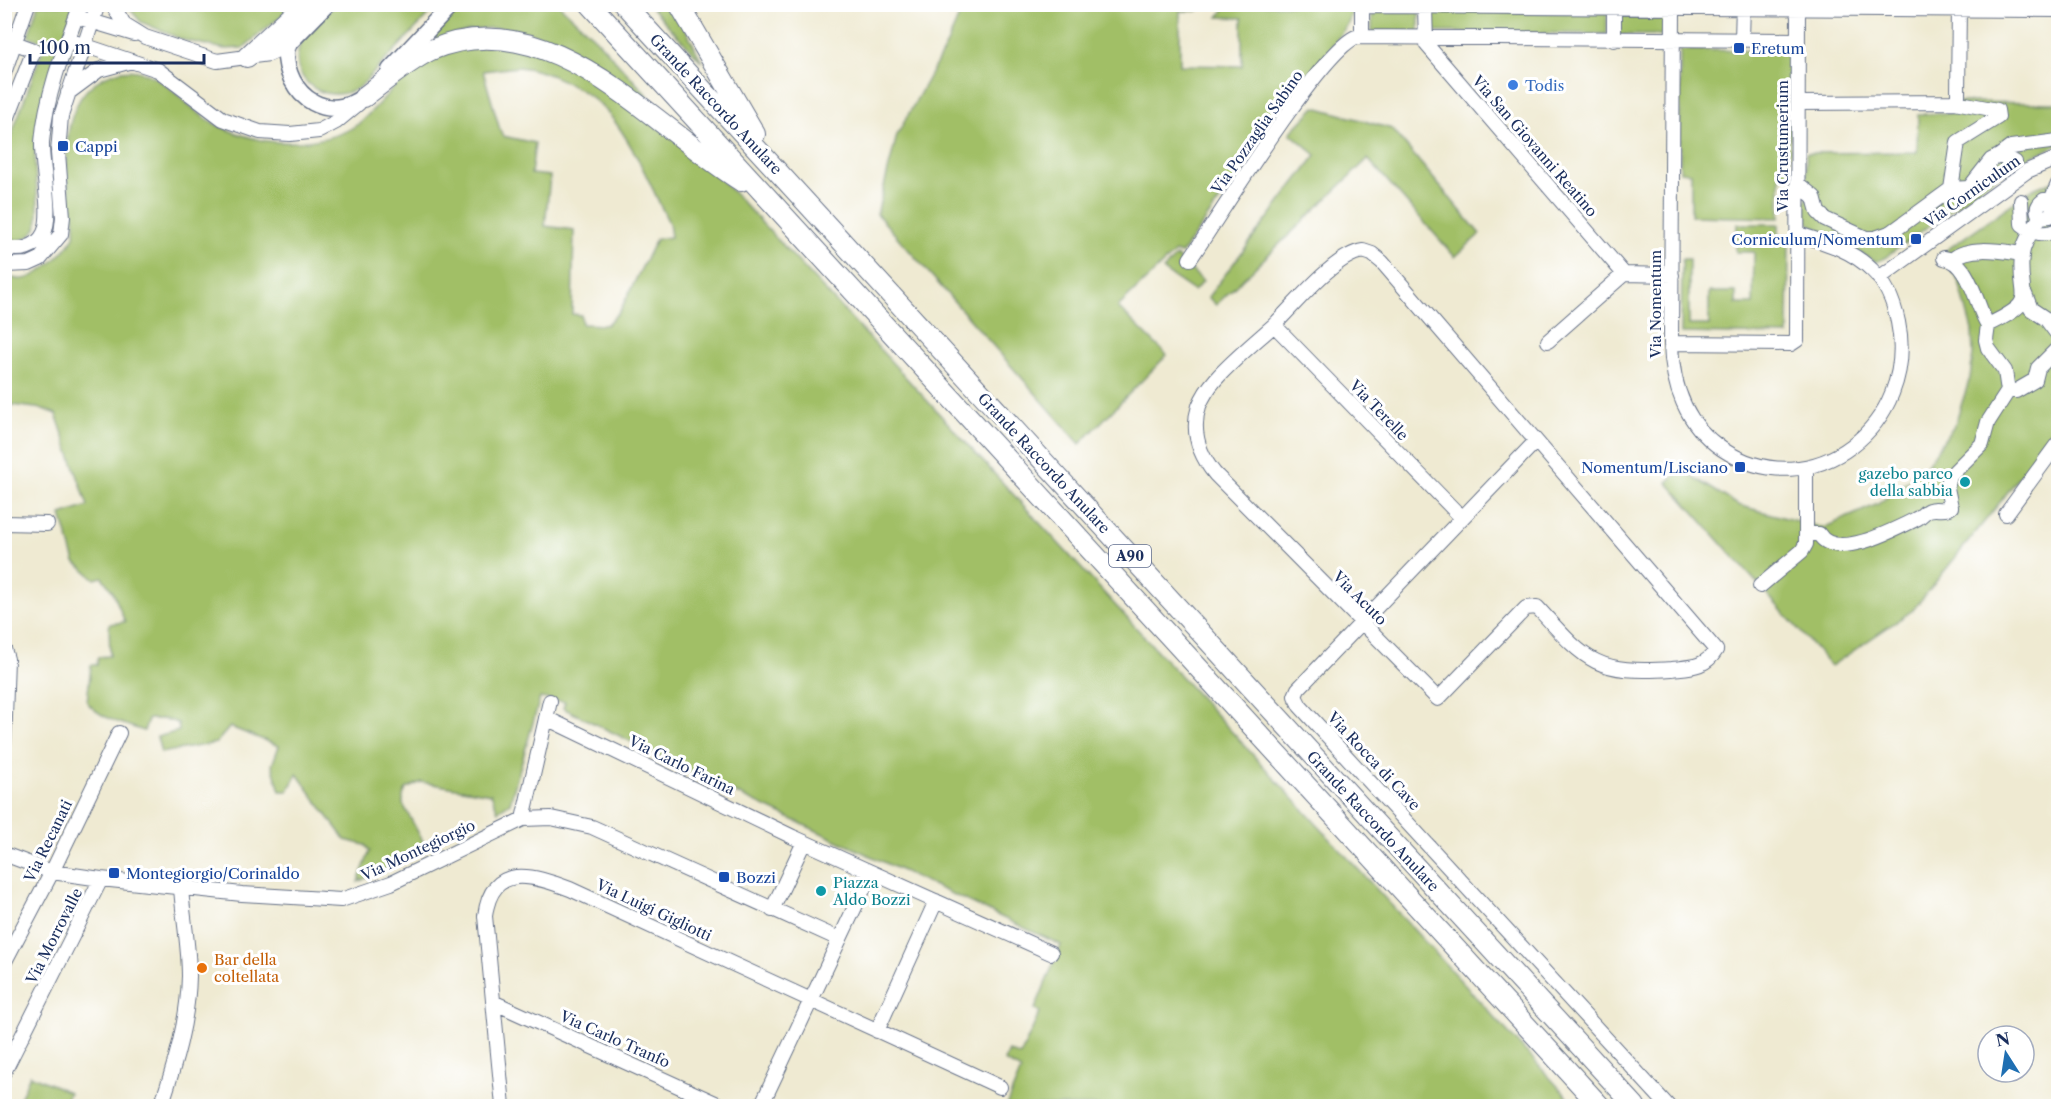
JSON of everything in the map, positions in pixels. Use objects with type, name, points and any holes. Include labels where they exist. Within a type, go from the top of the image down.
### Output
[{"type":"highway","points":[[247,57],[303,4]]},
{"type":"highway","points":[[286,46],[288,36],[309,4]]},
{"type":"highway","name":"Grande Raccordo Anulare","points":[[590,4],[1600,1107]]},
{"type":"highway","name":"Grande Raccordo Anulare","points":[[624,4],[1635,1107]]},
{"type":"highway","points":[[679,4],[706,55],[780,174]]},
{"type":"highway","points":[[364,97],[423,55],[448,44],[465,39],[498,36],[537,42],[559,50],[590,70],[676,132],[726,172],[765,197]]},
{"type":"main road","points":[[327,4],[286,46],[290,77],[306,97],[331,108],[345,106],[364,97],[452,4]]},
{"type":"street","points":[[4,74],[28,7],[13,4]]},
{"type":"street","points":[[4,265],[29,264],[51,249],[61,234],[63,217],[58,153],[61,116],[98,4]]},
{"type":"street","points":[[112,4],[124,24],[145,37]]},
{"type":"street","points":[[1798,40],[1673,41],[1362,36],[1362,5],[1614,9],[2055,8]]},
{"type":"street","points":[[1425,6],[1425,38]]},
{"type":"street","points":[[1742,40],[1743,7]]},
{"type":"street","name":"Via Crustumerium","points":[[1671,343],[1794,343],[1797,338],[1798,7]]},
{"type":"street","points":[[1955,102],[1958,96],[1959,7]]},
{"type":"street","points":[[1614,9],[1614,40]]},
{"type":"street","name":"Via Nomentum","points":[[1673,9],[1672,369],[1678,391],[1688,413],[1706,437],[1727,453],[1754,464],[1779,469],[1806,468],[1840,455],[1864,435],[1879,419],[1896,386],[1900,364],[1900,333],[1893,302],[1872,269],[1841,249],[1798,234]]},
{"type":"street","points":[[4,247],[22,249],[33,245],[42,236],[48,221],[42,143],[46,108],[78,11],[92,22],[217,61],[274,53],[286,46]]},
{"type":"street","name":"Via Pozzaglia Sabino","points":[[1190,259],[1312,81],[1345,43],[1362,36]]},
{"type":"street","name":"Via San Giovanni Reatino","points":[[1425,38],[1426,44],[1624,274]]},
{"type":"street","points":[[68,40],[132,60],[166,75],[223,118],[260,132],[290,134],[319,131],[336,122],[364,97]]},
{"type":"street","points":[[4,128],[34,50],[15,43]]},
{"type":"street","points":[[68,93],[99,70],[132,60]]},
{"type":"street","points":[[1798,103],[1955,102],[1997,110],[1998,117],[1958,141],[1951,189]]},
{"type":"street","points":[[1798,184],[1814,197],[1818,212],[1825,219],[1866,238],[1892,232],[1951,189],[1969,188],[1991,160],[2011,147],[2058,141]]},
{"type":"street","points":[[1999,156],[2015,162]]},
{"type":"street","name":"Via Corniculum","points":[[1879,278],[2027,171],[2058,158]]},
{"type":"street","points":[[2058,184],[2051,200],[2044,200],[2038,205],[2037,211],[2040,217],[2022,254],[2025,294],[2031,309],[2046,319],[2058,335]]},
{"type":"street","points":[[2021,201],[2022,224],[2032,232],[2049,234],[2058,230]]},
{"type":"street","points":[[1812,534],[1819,534],[1829,544],[1850,545],[1880,537],[1896,526],[1919,518],[1929,510],[1948,510],[1951,507],[1947,488],[1950,476],[1982,444],[1988,422],[2008,391],[2005,371],[1988,348],[1986,340],[1988,325],[1983,318],[1979,299],[1959,265],[1948,259],[1961,253],[1985,251],[2022,254]]},
{"type":"street","name":"Via Acuto","points":[[1356,252],[1372,254],[1716,651],[1711,658],[1699,666],[1633,671],[1611,668],[1584,655],[1538,607],[1530,606],[1438,699],[1215,474],[1198,445],[1196,418],[1206,392],[1220,375],[1274,325],[1340,262],[1356,252]]},
{"type":"street","points":[[1548,340],[1624,274],[1672,275]]},
{"type":"street","points":[[1988,325],[2016,309],[2023,302],[2025,294]]},
{"type":"street","name":"Via Terelle","points":[[1274,325],[1461,518]]},
{"type":"street","points":[[2008,391],[2016,391],[2035,380],[2037,368],[2058,345]]},
{"type":"street","name":"Via Rocca di Cave","points":[[1535,442],[1298,688],[1296,701],[1668,1107]]},
{"type":"street","points":[[2006,514],[2058,443]]},
{"type":"street","points":[[1760,586],[1802,551],[1806,544],[1806,468]]},
{"type":"street","points":[[4,523],[47,524]]},
{"type":"street","points":[[4,649],[7,659],[4,746]]},
{"type":"street","points":[[550,701],[523,819],[551,818],[592,827],[838,939]]},
{"type":"street","name":"Via Carlo Farina","points":[[546,718],[804,842]]},
{"type":"street","name":"Via Recanati","points":[[4,963],[52,872],[119,733]]},
{"type":"street","name":"Via Montegiorgio","points":[[4,854],[52,872],[101,879],[312,899],[349,898],[391,883],[523,819]]},
{"type":"street","points":[[772,909],[804,842],[1051,953]]},
{"type":"street","points":[[761,1107],[809,1000],[871,873]]},
{"type":"street","name":"Via Luigi Gigliotti","points":[[503,1107],[485,930],[487,904],[499,884],[521,875],[570,889],[1000,1087]]},
{"type":"street","name":"Via Morrovalle","points":[[4,1072],[101,879]]},
{"type":"street","points":[[161,1107],[180,1042],[187,1003],[188,963],[181,888]]},
{"type":"street","points":[[877,1031],[936,901]]},
{"type":"street","name":"Via Carlo Tranfo","points":[[493,1002],[722,1107]]},
{"type":"green space","points":[[38,5],[75,5],[43,100],[39,120],[35,159],[38,221],[36,228],[27,238],[10,240],[5,239],[4,155],[45,43],[28,36]]},
{"type":"green space","points":[[126,5],[294,5],[243,48],[225,49],[183,40],[141,22]]},
{"type":"green space","points":[[335,5],[438,5],[361,86],[350,92],[338,94],[315,89],[306,82],[297,60],[299,47],[305,35]]},
{"type":"green space","points":[[460,5],[559,5],[596,39],[648,96],[646,99],[567,47],[540,36],[513,29],[485,28],[454,34],[422,48]]},
{"type":"green space","points":[[649,5],[674,5],[702,62]]},
{"type":"green space","points":[[964,5],[1204,5],[1197,11],[1180,11],[1180,65],[1242,66],[1242,18],[1218,17],[1228,5],[1354,5],[1348,24],[1181,254],[1175,252],[1118,307],[1167,355],[1080,444],[877,214],[897,135],[945,48]]},
{"type":"green space","points":[[1372,11],[1419,11],[1419,32],[1372,31]]},
{"type":"green space","points":[[1432,11],[1607,13],[1607,34],[1432,32]]},
{"type":"green space","points":[[1620,13],[1666,13],[1666,35],[1619,35]]},
{"type":"green space","points":[[466,44],[540,47],[693,152],[876,345],[1576,1106],[1006,1106],[1021,1070],[1004,1061],[1009,1051],[1020,1056],[1040,1012],[1035,1009],[1061,945],[727,789],[563,708],[565,702],[540,698],[510,803],[498,811],[491,794],[421,782],[406,789],[403,804],[427,849],[358,882],[370,851],[365,845],[345,840],[297,774],[288,791],[280,791],[272,765],[279,746],[230,727],[216,743],[161,753],[157,737],[179,731],[178,723],[165,719],[148,719],[144,731],[113,720],[92,708],[87,702],[91,665],[97,665],[98,657],[110,656],[109,624],[125,622],[113,592],[102,577],[95,579],[75,562],[61,515],[88,506],[56,414],[43,409],[5,404],[5,277],[23,279],[30,277],[46,267],[73,239],[75,227],[67,177],[67,147],[72,117],[78,103],[85,92],[96,82],[114,73],[131,70],[145,73],[159,80],[197,112],[228,130],[261,140],[311,141],[337,135],[358,124],[413,69],[432,58]],"holes":[[[518,67],[554,76],[579,89],[608,113],[634,152],[669,223],[671,237],[656,239],[620,311],[606,325],[582,324],[581,315],[572,314],[574,230],[545,226],[550,176],[531,174],[535,143],[503,136],[483,71]]]},
{"type":"green space","points":[[1680,50],[1791,51],[1790,174],[1780,174],[1780,218],[1691,216],[1691,173],[1680,172]]},
{"type":"green space","points":[[1959,102],[2058,103],[2058,145],[2013,165],[1876,262],[1808,223],[1804,202],[1807,200],[1806,153],[1917,152],[1918,114],[1960,113]]},
{"type":"green space","points":[[1315,107],[1392,129],[1480,234],[1455,257],[1368,159],[1216,305],[1208,297],[1316,155],[1290,133]]},
{"type":"green space","points":[[2058,179],[2058,424],[2001,501],[1913,610],[1831,666],[1667,482],[1682,470],[1738,505],[1823,528],[1878,504],[1926,466],[1955,424],[1970,378],[1973,354],[1972,330],[1959,282],[1941,254],[2033,189]]},
{"type":"green space","points":[[1737,224],[1779,224],[1779,235],[1789,236],[1788,335],[1681,333],[1682,259],[1689,259],[1689,325],[1709,325],[1709,292],[1736,292],[1736,304],[1753,304],[1754,252],[1736,252]]},
{"type":"green space","points":[[1176,256],[1203,281],[1194,291],[1163,270]]},
{"type":"green space","points":[[30,1075],[69,1092],[63,1106],[17,1106]]},
{"type":"place","name":"Eretum","points":[[1739,48]]},
{"type":"place","name":"Todis","points":[[1513,85]]},
{"type":"place","name":"Cappi","points":[[63,146]]},
{"type":"place","name":"Corniculum/Nomentum","points":[[1916,239]]},
{"type":"place","name":"Nomentum/Lisciano","points":[[1740,467]]},
{"type":"place","name":"gazebo parco della sabbia","points":[[1965,482]]},
{"type":"place","name":"Montegiorgio/Corinaldo","points":[[114,873]]},
{"type":"place","name":"Bozzi","points":[[724,877]]},
{"type":"place","name":"Piazza Aldo Bozzi","points":[[821,891]]},
{"type":"place","name":"Bar della coltellata","points":[[202,968]]}]
